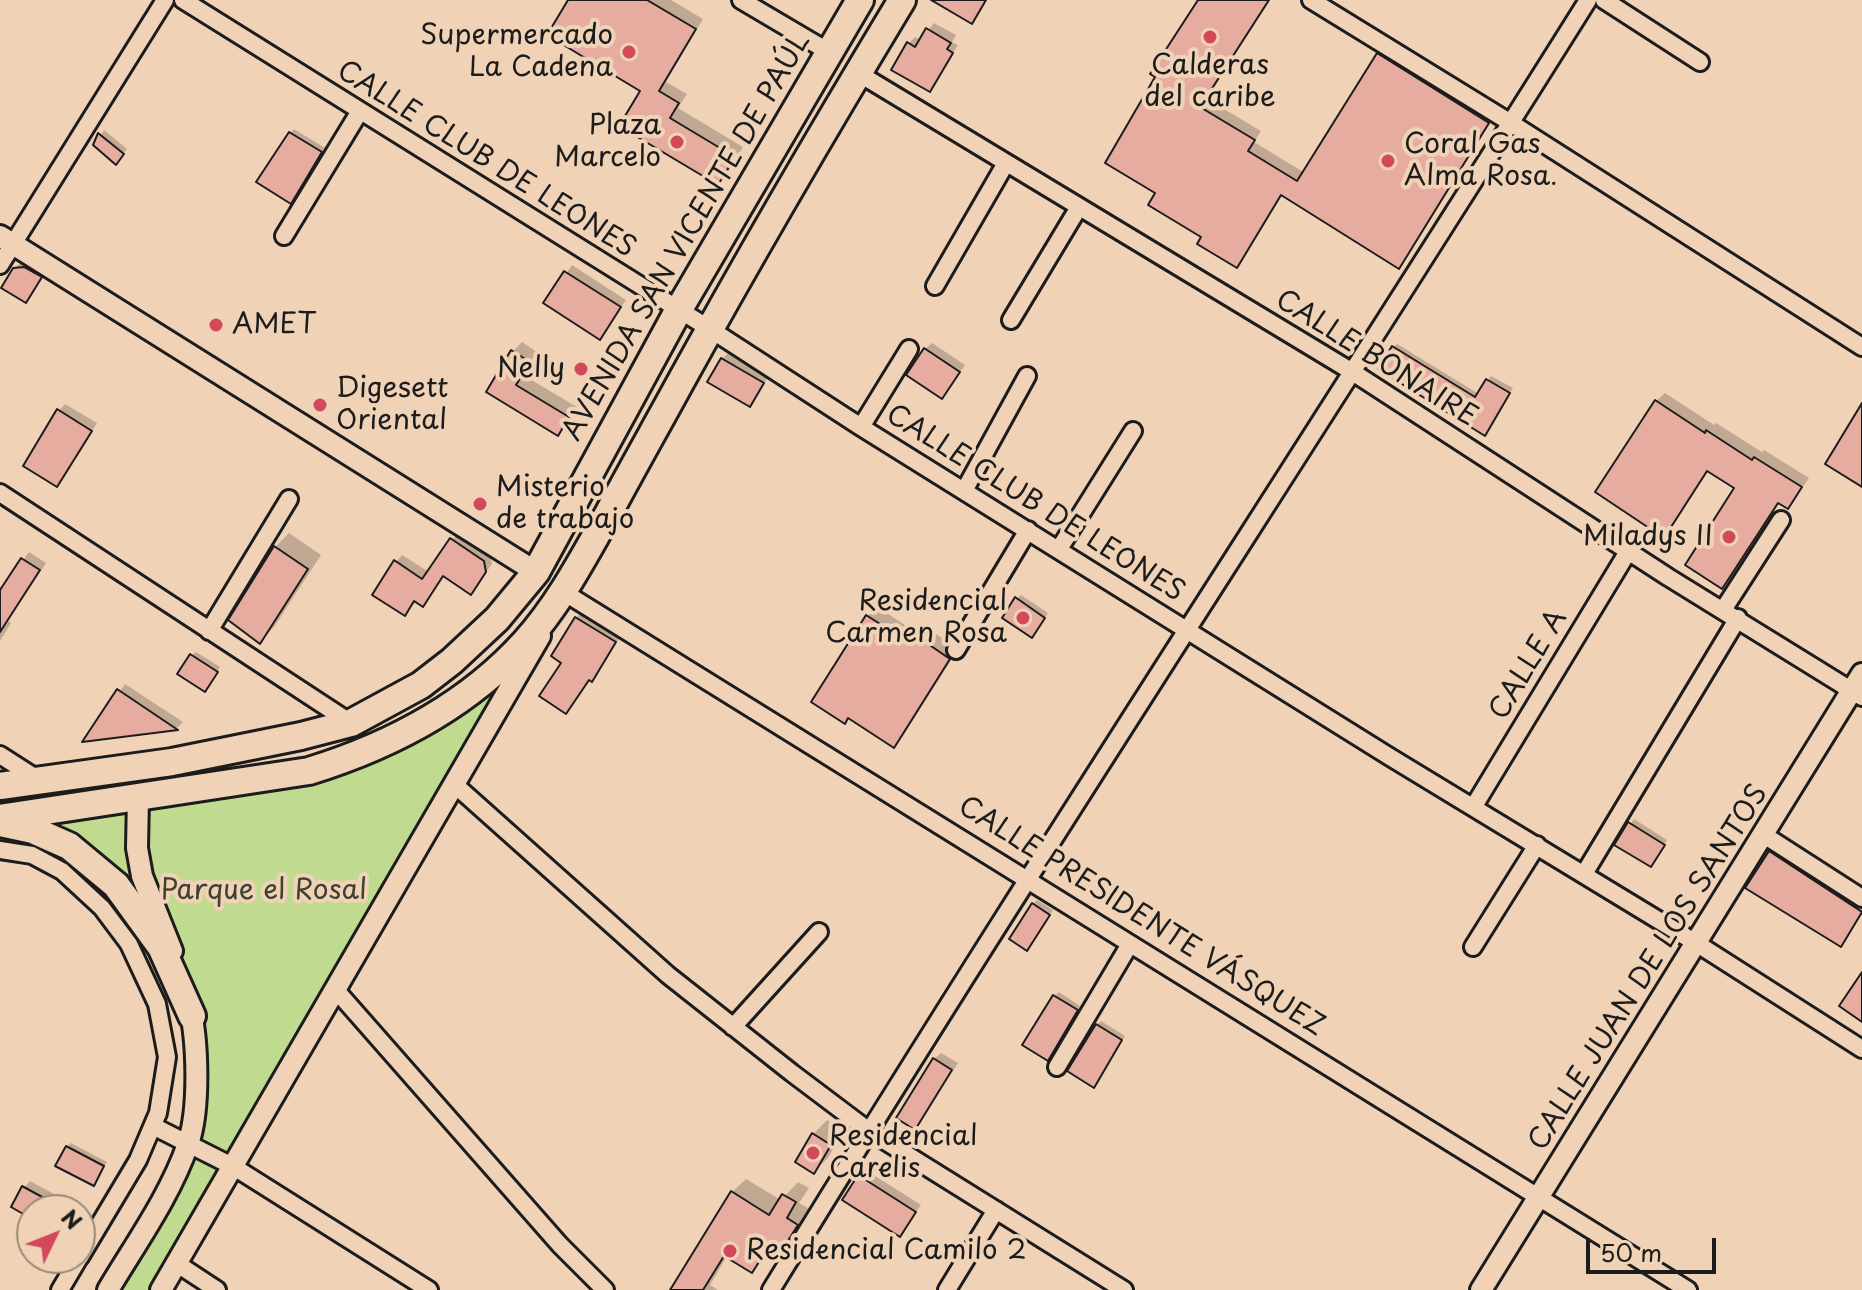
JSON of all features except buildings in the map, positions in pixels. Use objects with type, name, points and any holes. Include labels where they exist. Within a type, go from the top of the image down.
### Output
[{"type":"main road","name":"AVENIDA SAN VICENTE DE PAÚL","points":[[0,786],[172,762],[351,723],[421,685],[452,661],[497,619],[536,572],[678,311],[860,0]]},
{"type":"main road","points":[[0,820],[309,771],[388,742],[440,713],[491,676],[525,642],[565,593],[710,329],[902,0]]},
{"type":"main road","points":[[0,820],[69,846],[116,885],[161,947],[192,1016]]},
{"type":"street","points":[[0,265],[6,240],[165,0]]},
{"type":"street","name":"CALLE CLUB DE LEONES","points":[[183,0],[710,329],[861,427],[1390,757],[1696,943],[1862,1049]]},
{"type":"street","points":[[741,0],[829,52]]},
{"type":"street","points":[[1311,0],[1338,7],[1511,123],[1862,347]]},
{"type":"street","points":[[771,1290],[1026,880],[1588,0]]},
{"type":"street","points":[[1604,0],[1700,62]]},
{"type":"street","name":"CALLE BONAIRE","points":[[858,73],[1351,371],[1731,614],[1858,687]]},
{"type":"street","points":[[284,236],[360,111]]},
{"type":"street","points":[[935,286],[1006,163]]},
{"type":"street","points":[[1011,320],[1079,207]]},
{"type":"street","points":[[6,240],[536,572]]},
{"type":"street","points":[[861,427],[909,349]]},
{"type":"street","points":[[964,491],[1027,376]]},
{"type":"street","points":[[1059,549],[1133,431]]},
{"type":"street","points":[[0,493],[351,723]]},
{"type":"street","points":[[209,631],[289,499]]},
{"type":"street","points":[[1584,874],[1781,520]]},
{"type":"street","points":[[956,650],[1028,530]]},
{"type":"street","name":"CALLE A","points":[[1474,806],[1629,550]]},
{"type":"street","points":[[161,1290],[565,593]]},
{"type":"street","name":"CALLE PRESIDENTE VÁSQUEZ","points":[[565,593],[1688,1290]]},
{"type":"street","name":"CALLE JUAN DE LOS SANTOS","points":[[1481,1290],[1858,687]]},
{"type":"street","points":[[0,755],[42,781]]},
{"type":"street","points":[[454,784],[668,975],[869,1131],[1124,1290]]},
{"type":"street","points":[[108,1290],[170,1185],[189,1143],[198,1066],[183,977],[142,876],[137,848],[138,797]]},
{"type":"street","points":[[1764,835],[1862,898]]},
{"type":"street","points":[[1473,947],[1537,845]]},
{"type":"street","points":[[0,850],[32,855],[62,871],[102,908],[129,944],[157,1004],[167,1057],[158,1113],[138,1160],[96,1231]]},
{"type":"street","points":[[733,1027],[819,932]]},
{"type":"street","points":[[1057,1067],[1130,944]]},
{"type":"street","points":[[335,989],[560,1245],[605,1290]]},
{"type":"street","points":[[153,1126],[234,1167],[429,1290]]},
{"type":"street","points":[[947,1290],[996,1210]]},
{"type":"street","points":[[176,1263],[217,1290]]},
{"type":"green space","name":"Parque el Rosal","points":[[498,689],[148,1290],[114,1290],[191,1156],[193,1001],[190,978],[147,873],[143,805],[436,729]]},
{"type":"green space","points":[[128,810],[145,906],[43,823]]},
{"type":"place","name":"Calderas del caribe","points":[[1210,37]]},
{"type":"place","name":"Supermercado La Cadena","points":[[629,52]]},
{"type":"place","name":"Plaza Marcelo","points":[[677,142]]},
{"type":"place","name":"Coral Gas Alma Rosa.","points":[[1388,161]]},
{"type":"place","name":"AMET","points":[[216,325]]},
{"type":"place","name":"Nelly","points":[[581,369]]},
{"type":"place","name":"Digesett Oriental","points":[[320,405]]},
{"type":"place","name":"Misterio de trabajo","points":[[480,504]]},
{"type":"place","name":"Miladys II","points":[[1729,537]]},
{"type":"place","name":"Residencial Carmen Rosa","points":[[1023,618]]},
{"type":"place","name":"Residencial Carelis","points":[[813,1153]]},
{"type":"place","name":"Residencial Camilo 2","points":[[730,1251]]}]
